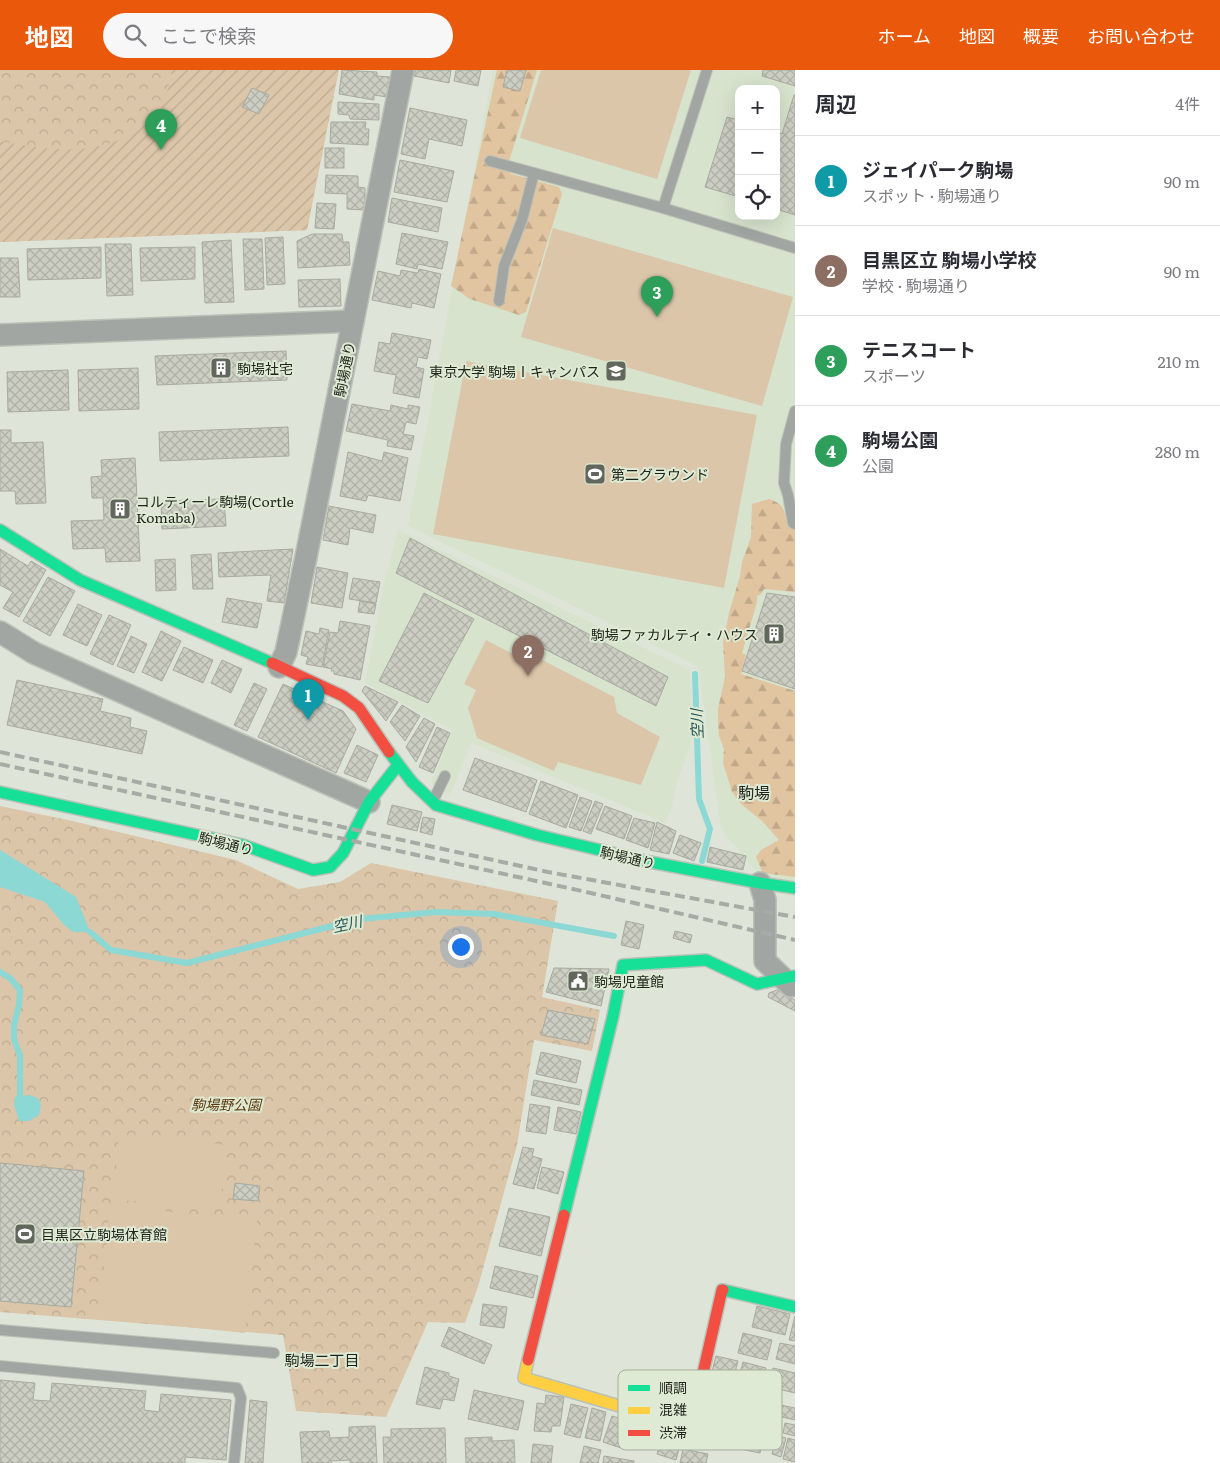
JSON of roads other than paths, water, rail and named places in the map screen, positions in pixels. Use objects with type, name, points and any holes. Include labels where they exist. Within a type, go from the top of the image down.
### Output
[{"type":"street","name":"駒場通り","points":[[279,667],[287,646],[403,70]]},
{"type":"street","points":[[0,335],[353,321]]},
{"type":"street","name":"駒場通り","points":[[0,530],[80,580],[244,650],[343,696],[359,708],[398,765],[412,782],[436,805],[537,835],[650,862],[795,888]]},
{"type":"street","points":[[0,632],[34,652],[369,802]]},
{"type":"street","name":"駒場通り","points":[[0,792],[243,845],[314,870],[330,867],[343,853],[369,802],[398,765]]},
{"type":"street","points":[[760,883],[765,900],[765,961],[791,981]]},
{"type":"street","points":[[618,1406],[524,1378],[613,1016],[623,966],[706,960],[757,984],[791,981]]},
{"type":"street","points":[[704,1370],[722,1290],[795,1307]]},
{"type":"lane","points":[[663,208],[707,70]]},
{"type":"lane","points":[[490,161],[663,208],[795,248]]},
{"type":"lane","points":[[499,301],[504,266],[522,220],[534,173]]},
{"type":"lane","points":[[795,411],[786,444],[784,483],[793,523],[795,524]]},
{"type":"lane","points":[[433,802],[445,776]]},
{"type":"lane","points":[[0,1330],[274,1353]]},
{"type":"lane","points":[[0,1366],[237,1388],[242,1398],[234,1463]]},
{"type":"water","points":[[0,850],[76,897],[90,932],[73,932],[64,925],[45,902],[0,887]]},
{"type":"water","points":[[29,1095],[38,1098],[41,1105],[39,1115],[29,1121],[19,1121],[14,1105],[15,1097]]},
{"type":"waterway","name":"空川","points":[[695,674],[699,799],[710,829],[702,861]]},
{"type":"waterway","name":"空川","points":[[90,932],[111,950],[187,963],[360,919],[436,912],[494,914],[614,936]]},
{"type":"waterway","points":[[0,972],[11,979],[20,990],[19,1005],[14,1025],[14,1039],[20,1056],[20,1096]]},
{"type":"railway","points":[[0,752],[548,872],[795,917]]},
{"type":"railway","points":[[0,764],[582,891],[795,940]]},
{"type":"place","name":"駒場公園","points":[[161,150]]},
{"type":"place","name":"テニスコート","points":[[657,317]]},
{"type":"place","name":"駒場社宅","points":[[221,368]]},
{"type":"place","name":"東京大学 駒場Ⅰキャンパス","points":[[616,371]]},
{"type":"place","name":"第二グラウンド","points":[[595,474]]},
{"type":"place","name":"コルティーレ駒場(Cortle Komaba)","points":[[120,509]]},
{"type":"place","name":"駒場ファカルティ・ハウス","points":[[774,634]]},
{"type":"place","name":"目黒区立 駒場小学校","points":[[528,676]]},
{"type":"place","name":"ジェイパーク駒場","points":[[308,720]]},
{"type":"place","name":"駒場児童館","points":[[578,981]]},
{"type":"place","name":"目黒区立駒場体育館","points":[[25,1234]]},
{"type":"district","name":"駒場","points":[[754,792]]},
{"type":"district","name":"駒場二丁目","points":[[322,1359]]},
{"type":"park label","name":"駒場野公園","points":[[226,1104]]}]
